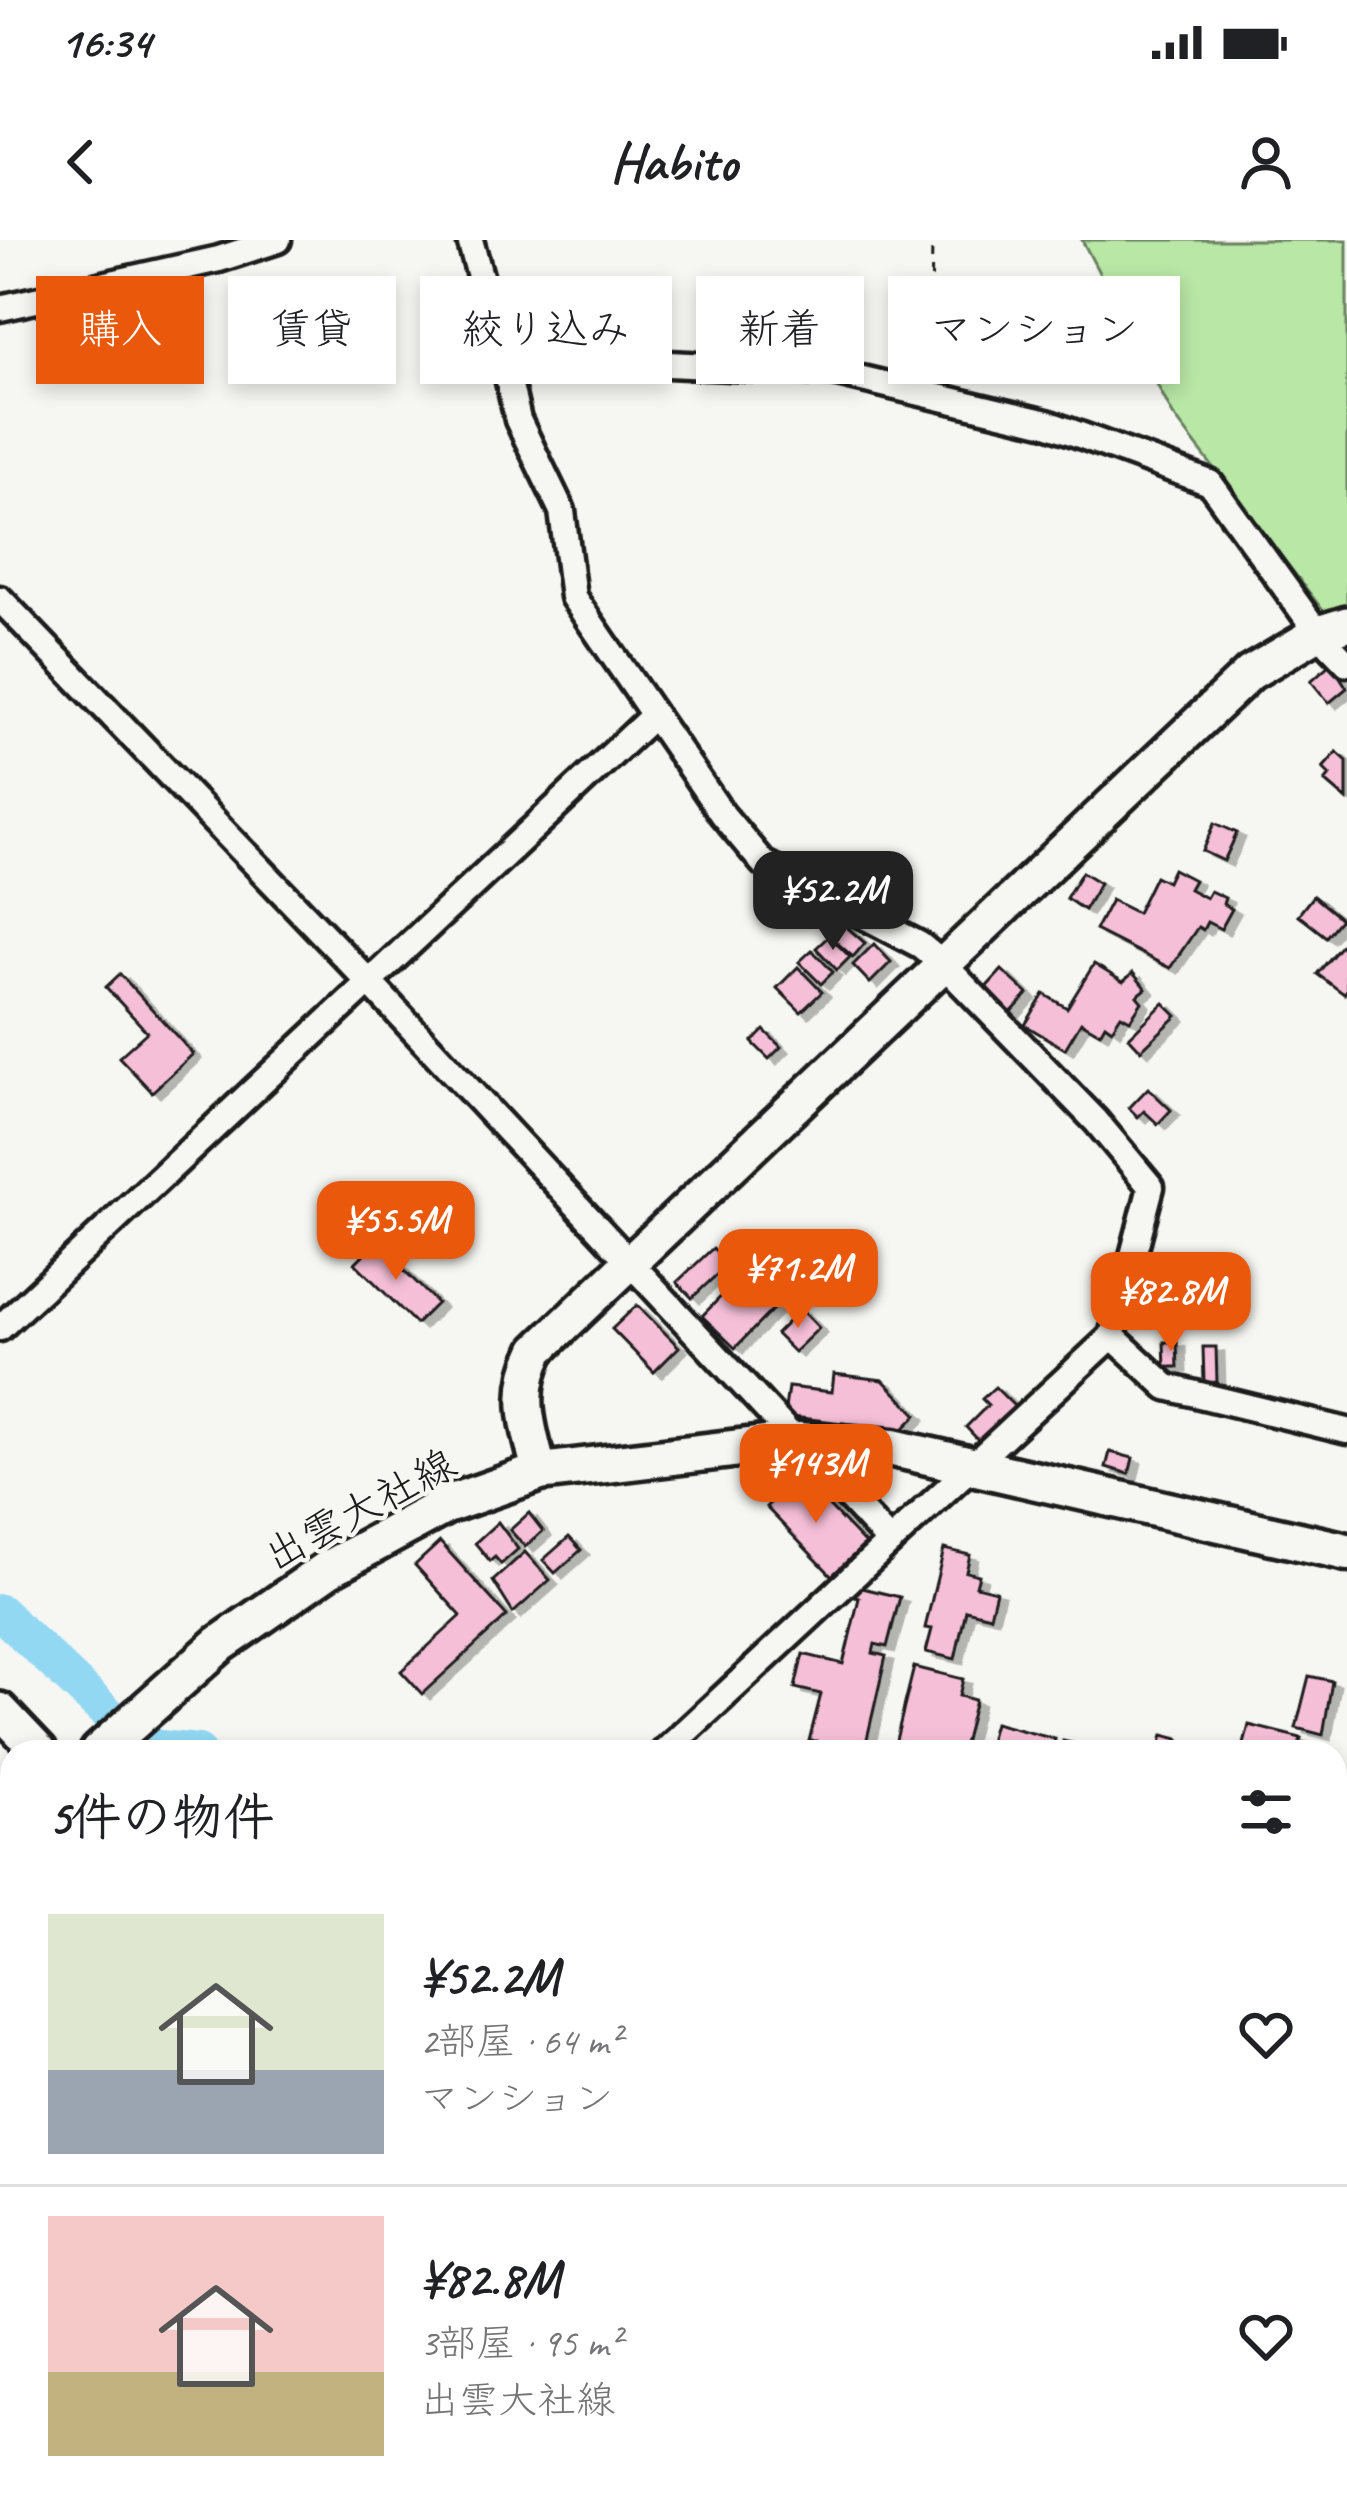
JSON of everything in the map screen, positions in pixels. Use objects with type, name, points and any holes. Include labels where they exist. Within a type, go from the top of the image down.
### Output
[{"type":"main road","name":"出雲大社線","points":[[116,1740],[220,1644],[328,1570],[446,1505],[540,1472],[798,1441],[893,1448],[1347,1552]]},
{"type":"street","points":[[0,308],[219,260],[278,240]]},
{"type":"street","points":[[470,240],[480,276]]},
{"type":"street","points":[[672,364],[833,372],[1047,423],[1210,483],[1332,629],[1347,663]]},
{"type":"street","points":[[510,384],[518,420],[562,511],[573,597],[653,716],[763,863],[920,945],[943,964],[1096,1121],[1151,1187],[1112,1336],[677,1740]]},
{"type":"street","points":[[1,603],[369,982],[890,1541]]},
{"type":"street","points":[[540,1472],[524,1411],[524,1378],[538,1350],[1250,674],[1332,629]]},
{"type":"street","points":[[0,1328],[653,716]]},
{"type":"street","points":[[1112,1336],[1167,1388],[1347,1431]]},
{"type":"street","points":[[0,1710],[29,1740]]},
{"type":"path","points":[[905,389],[931,313],[932,240]]},
{"type":"green space","points":[[1082,240],[1347,240],[1347,642],[1173,415],[1157,384],[1180,384],[1180,276],[1101,276]]},
{"type":"building","points":[[1331,663],[1347,688],[1329,703],[1311,681]]},
{"type":"building","points":[[1337,752],[1347,761],[1347,800],[1325,781],[1330,775],[1323,768]]},
{"type":"building","points":[[1215,823],[1237,833],[1224,861],[1203,851]]},
{"type":"building","points":[[1173,869],[1194,880],[1189,889],[1206,898],[1210,891],[1225,898],[1223,904],[1232,909],[1221,929],[1207,922],[1203,930],[1198,927],[1170,968],[1095,930],[1111,900],[1137,913],[1155,876],[1167,882]]},
{"type":"building","points":[[1082,872],[1100,883],[1084,910],[1066,898]]},
{"type":"building","points":[[1313,896],[1341,919],[1326,937],[1298,915]]},
{"type":"building","points":[[841,922],[865,943],[853,957],[829,936]]},
{"type":"building","points":[[829,936],[850,957],[837,970],[816,948]]},
{"type":"building","points":[[1344,942],[1347,990],[1344,994],[1317,974]]},
{"type":"building","points":[[874,944],[891,962],[870,983],[853,965]]},
{"type":"building","points":[[812,950],[833,972],[821,984],[799,962]]},
{"type":"building","points":[[1094,964],[1123,982],[1133,973],[1146,989],[1137,996],[1142,1002],[1130,1020],[1121,1015],[1112,1029],[1105,1024],[1100,1033],[1081,1022],[1065,1049],[1025,1025],[1044,994],[1067,1008]]},
{"type":"building","points":[[798,967],[822,992],[801,1012],[777,988]]},
{"type":"building","points":[[1002,970],[1028,994],[1007,1017],[981,993]]},
{"type":"building","points":[[120,974],[193,1054],[152,1092],[119,1057],[147,1032],[106,987]]},
{"type":"building","points":[[1164,1003],[1177,1016],[1141,1050],[1129,1037]]},
{"type":"building","points":[[764,1030],[781,1047],[769,1059],[752,1042]]},
{"type":"building","points":[[1148,1088],[1171,1110],[1158,1124],[1144,1111],[1138,1117],[1129,1108]]},
{"type":"building","points":[[376,1242],[437,1303],[416,1324],[355,1263]]},
{"type":"building","points":[[713,1248],[728,1264],[692,1298],[677,1282]]},
{"type":"building","points":[[741,1276],[774,1308],[735,1348],[702,1316]]},
{"type":"building","points":[[637,1305],[679,1347],[654,1372],[612,1329]]},
{"type":"building","points":[[801,1309],[819,1328],[794,1352],[776,1334]]},
{"type":"building","points":[[1164,1342],[1177,1342],[1178,1367],[1165,1367]]},
{"type":"building","points":[[1203,1347],[1216,1347],[1217,1382],[1204,1383]]},
{"type":"building","points":[[834,1374],[883,1380],[917,1415],[902,1430],[784,1416],[788,1387],[832,1392]]},
{"type":"building","points":[[995,1387],[1016,1408],[981,1443],[966,1427],[988,1405],[982,1399]]},
{"type":"building","points":[[1110,1452],[1133,1458],[1129,1474],[1106,1467]]},
{"type":"building","points":[[799,1475],[865,1544],[832,1576],[766,1507]]},
{"type":"building","points":[[529,1513],[543,1531],[525,1547],[510,1530]]},
{"type":"building","points":[[498,1522],[518,1549],[501,1564],[495,1557],[490,1561],[475,1543]]},
{"type":"building","points":[[569,1537],[581,1550],[555,1573],[543,1560]]},
{"type":"building","points":[[440,1542],[507,1616],[422,1694],[401,1671],[461,1616],[415,1565]]},
{"type":"building","points":[[944,1549],[970,1555],[966,1572],[979,1575],[976,1586],[996,1591],[990,1616],[966,1610],[955,1659],[926,1652],[932,1629],[925,1628]]},
{"type":"building","points":[[525,1552],[550,1580],[513,1613],[493,1581]]},
{"type":"building","points":[[854,1586],[900,1597],[887,1647],[875,1644],[873,1653],[886,1656],[867,1740],[809,1740],[821,1694],[795,1688],[803,1654],[843,1664],[859,1598],[851,1596]]},
{"type":"building","points":[[914,1667],[963,1679],[959,1696],[975,1700],[965,1740],[896,1740]]},
{"type":"building","points":[[1309,1676],[1332,1681],[1323,1735],[1296,1728]]},
{"type":"building","points":[[994,1723],[1055,1739],[1055,1740],[989,1740]]},
{"type":"building","points":[[1249,1725],[1301,1738],[1300,1740],[1245,1740]]},
{"type":"waterway","points":[[0,1612],[136,1740]]}]
